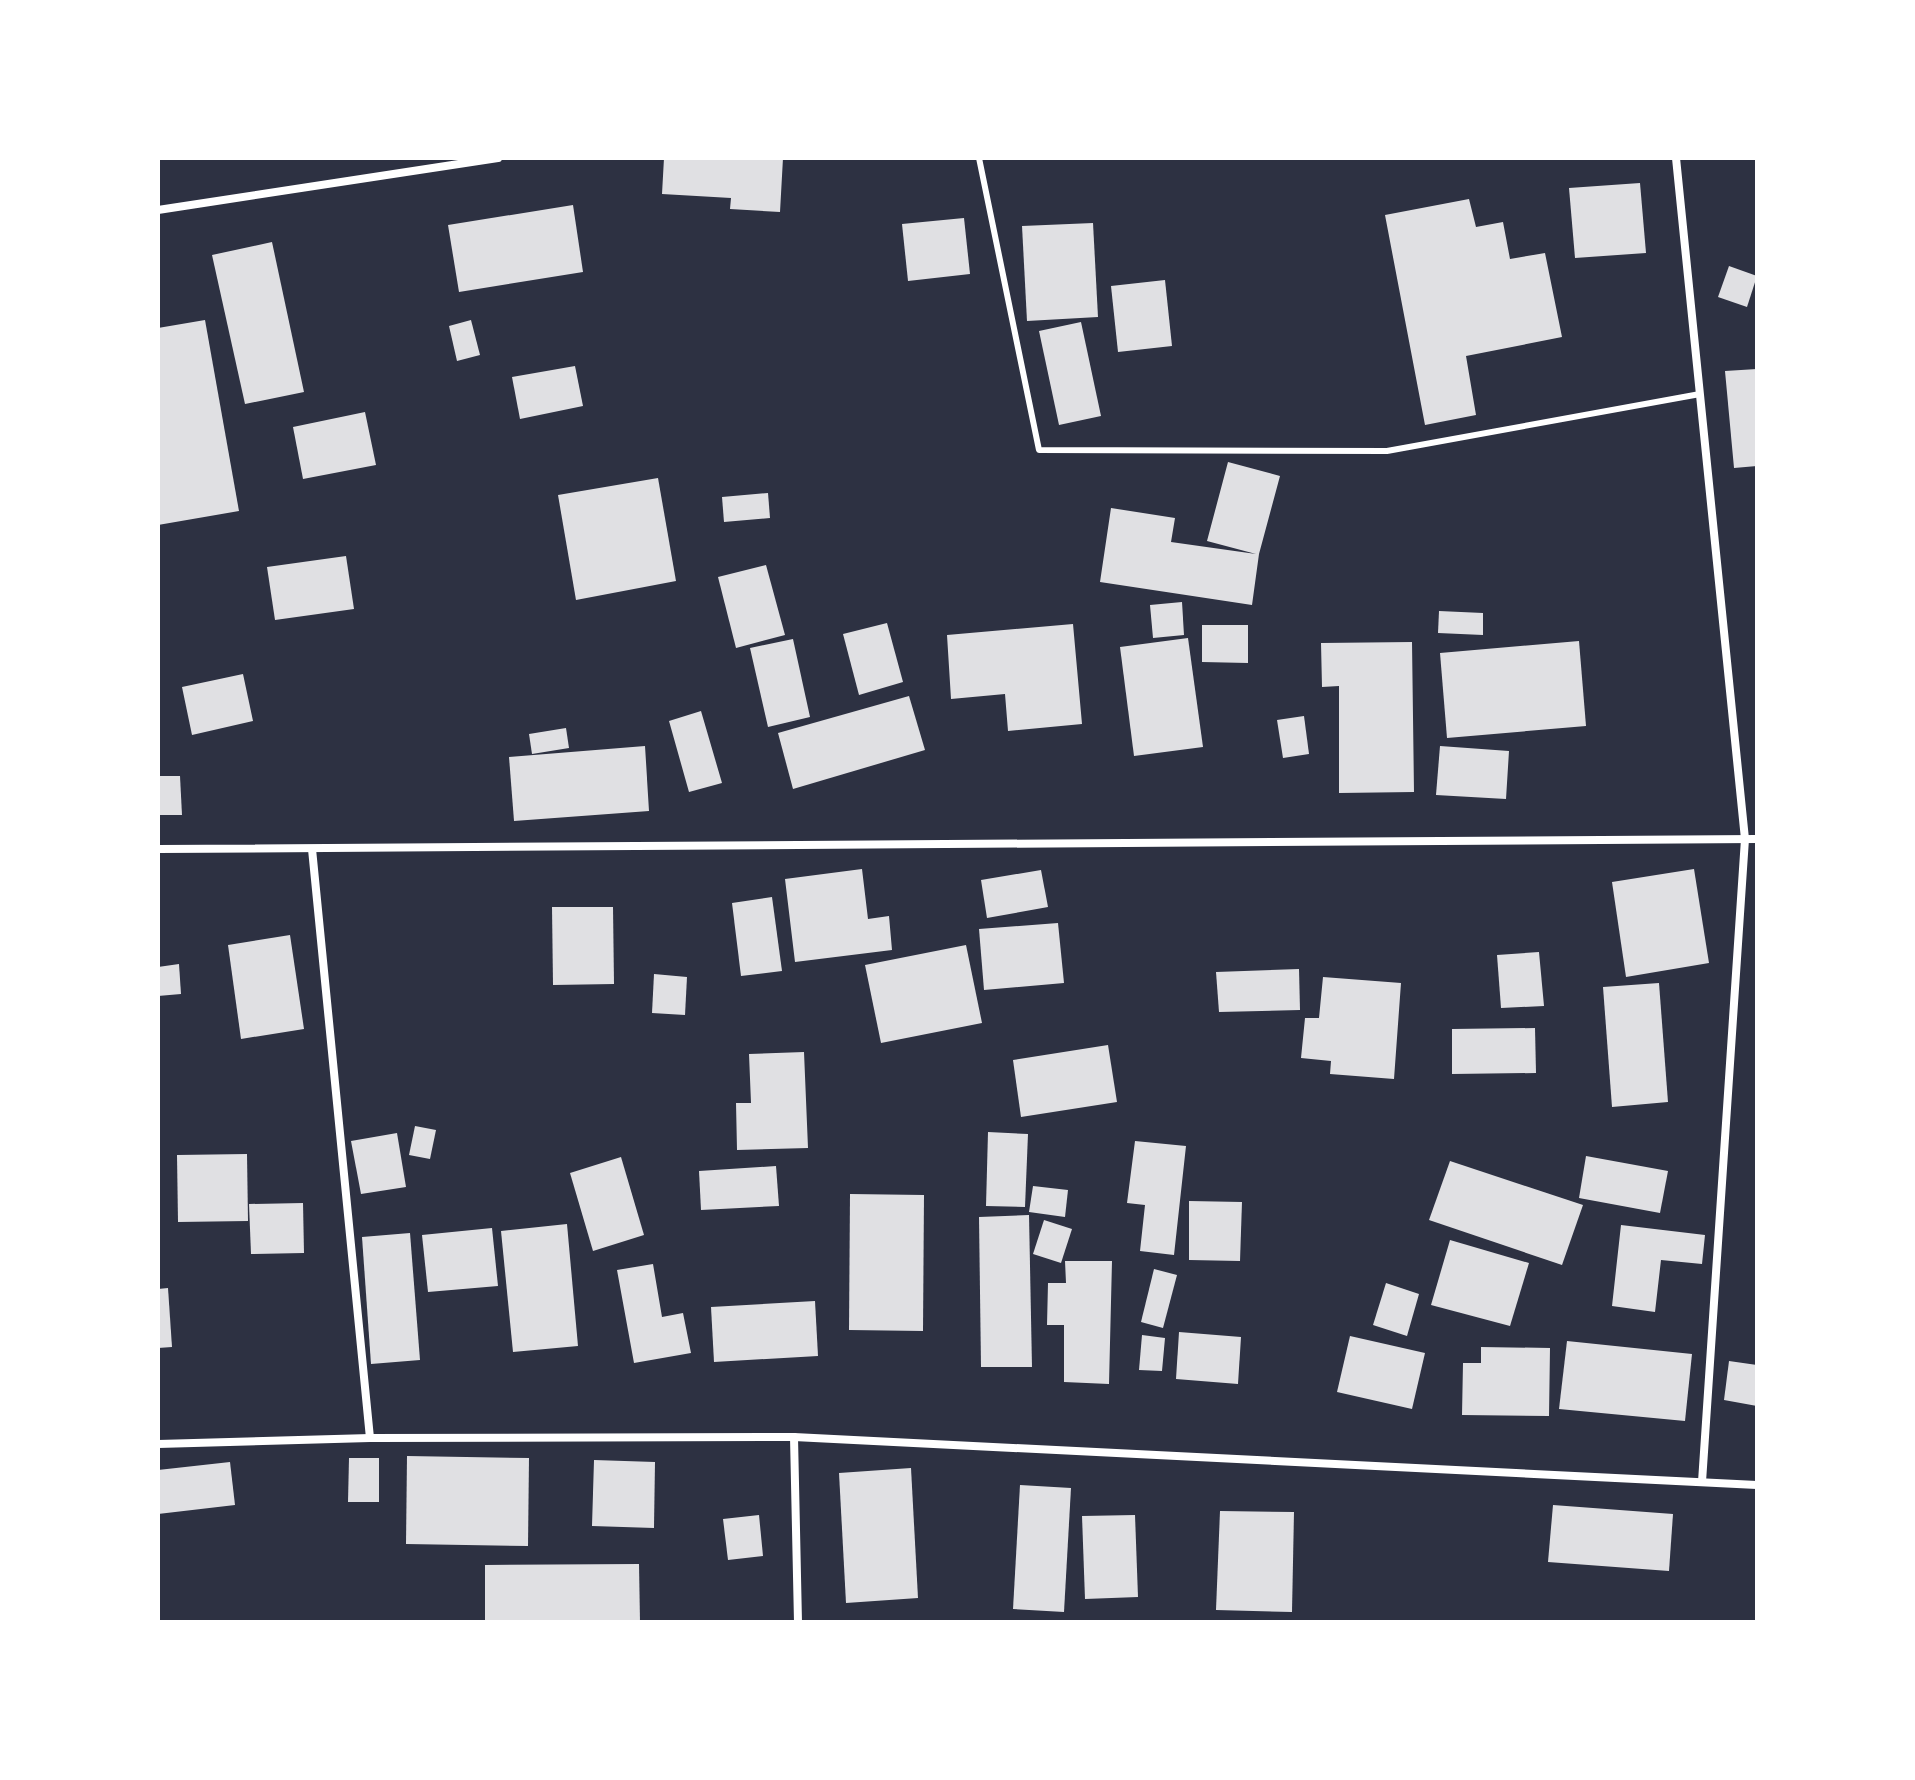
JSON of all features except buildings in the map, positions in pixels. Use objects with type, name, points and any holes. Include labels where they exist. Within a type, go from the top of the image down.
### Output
[{"type":"street","points":[[158,210],[498,158]]},
{"type":"street","points":[[1676,158],[1745,839],[1702,1482]]},
{"type":"street","points":[[158,849],[1757,839]]},
{"type":"street","points":[[312,849],[370,1438]]},
{"type":"street","points":[[794,1437],[798,1622]]},
{"type":"street","points":[[158,1444],[370,1438],[794,1437],[1757,1485]]},
{"type":"lane","points":[[979,158],[1039,450],[1387,451],[1700,394]]}]
